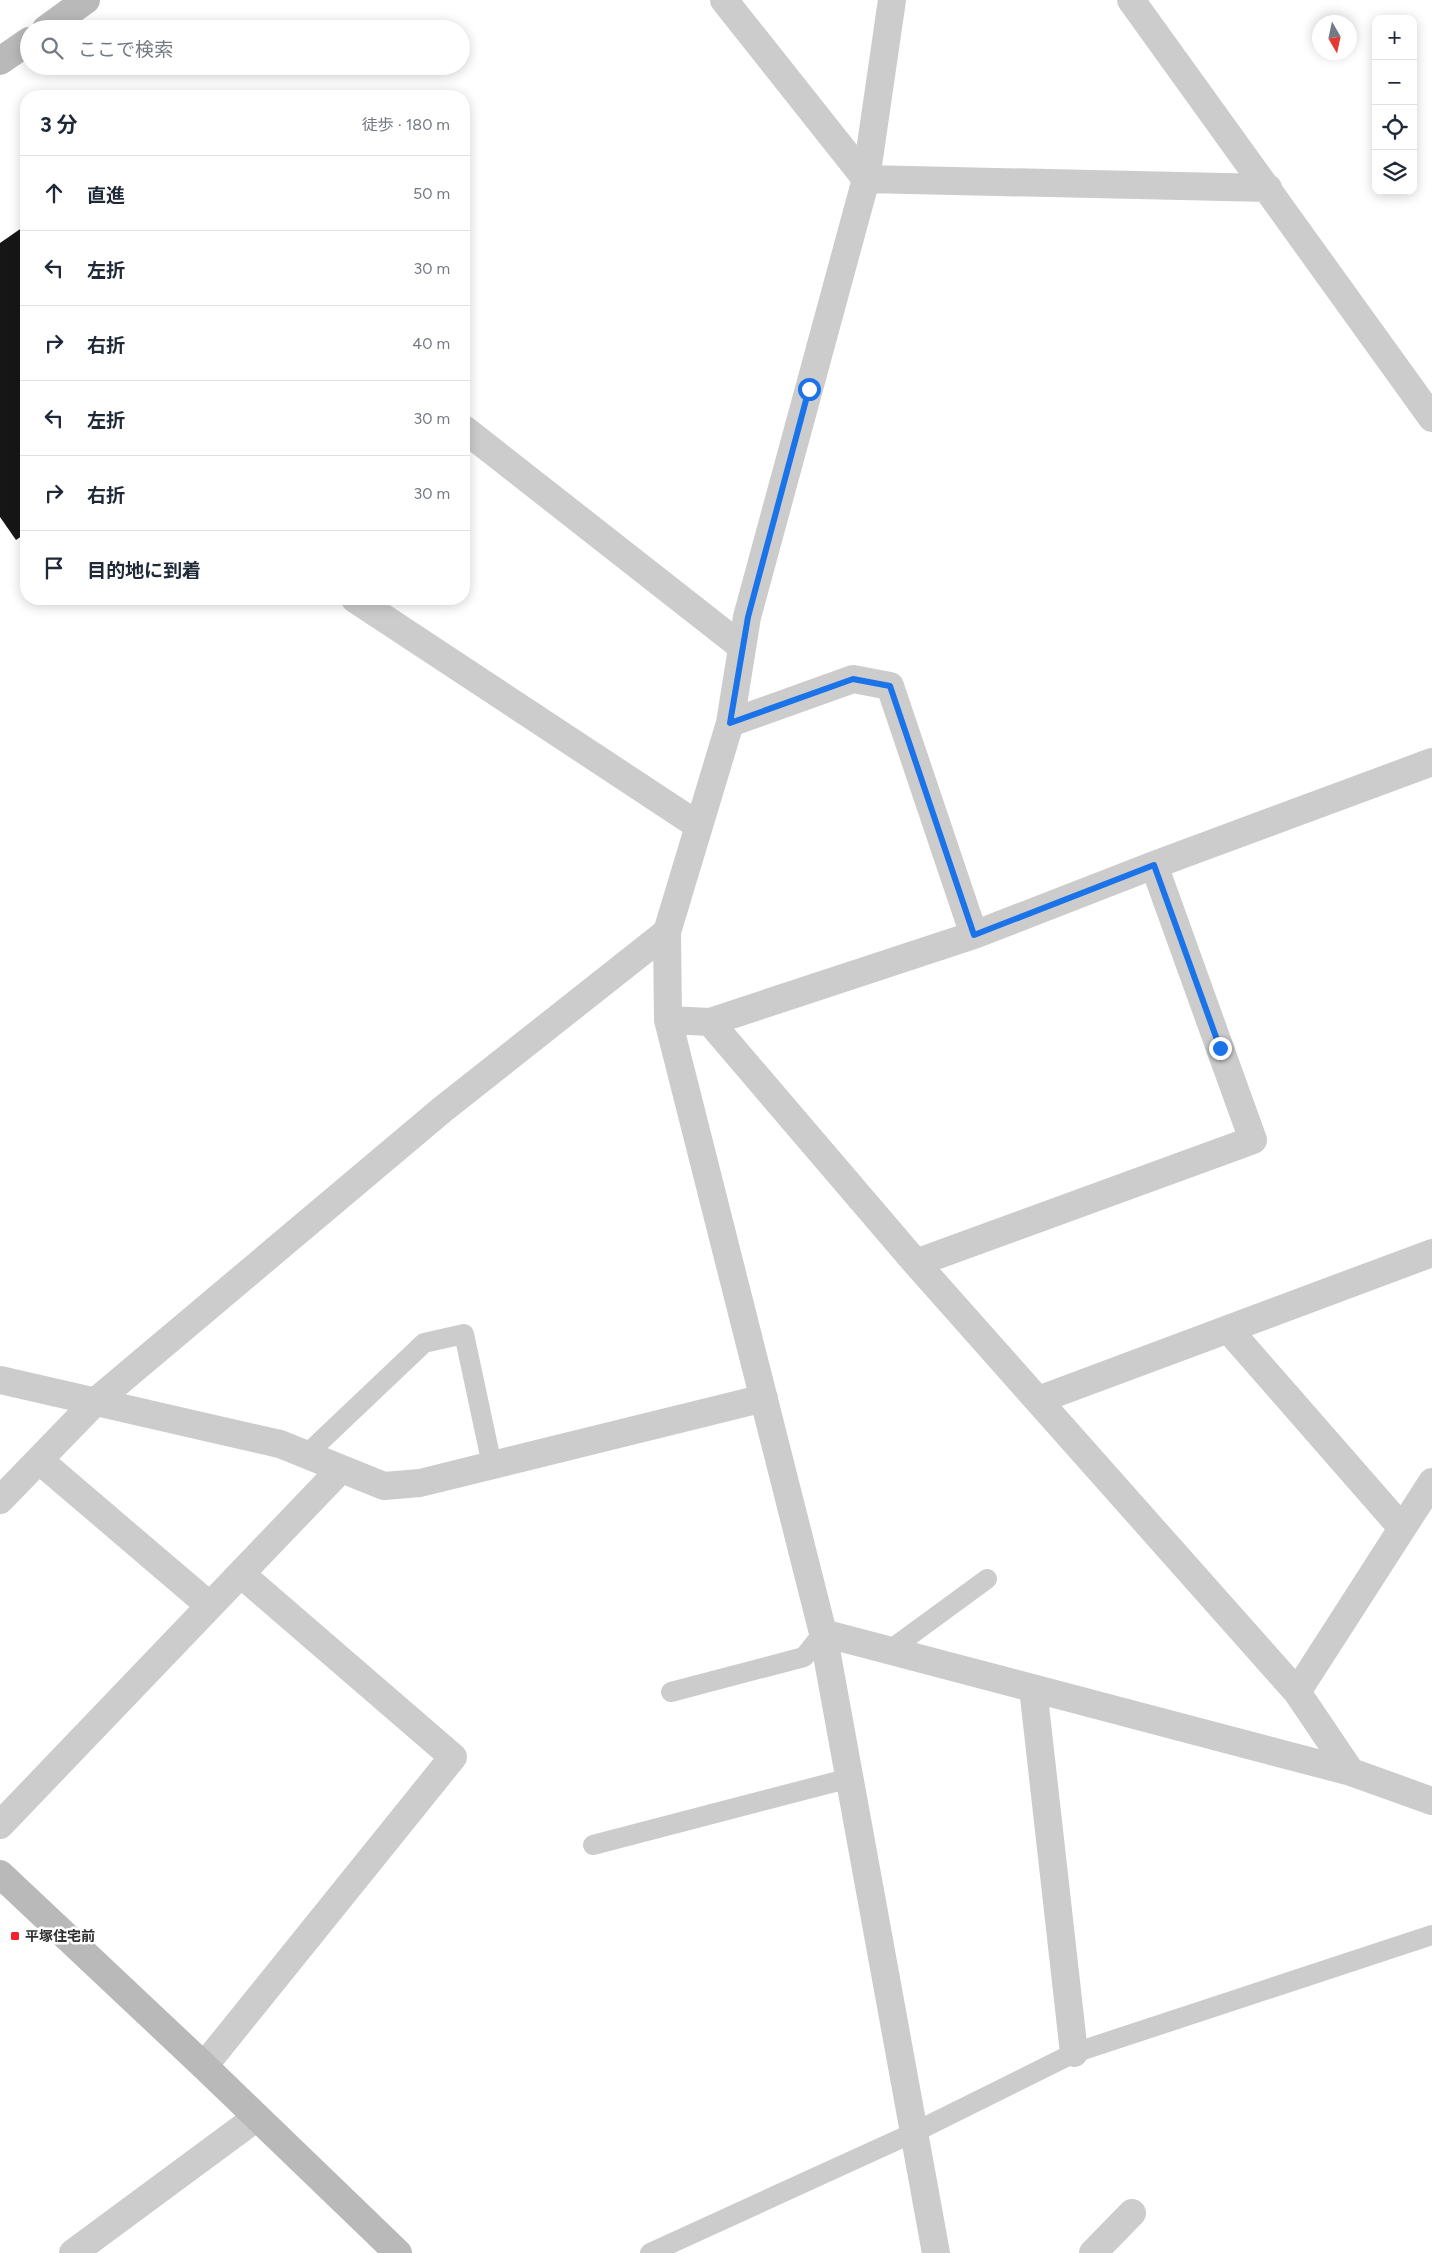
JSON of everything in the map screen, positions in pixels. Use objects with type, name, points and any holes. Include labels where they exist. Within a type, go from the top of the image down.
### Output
[{"type":"street","points":[[58,20],[86,0]]},
{"type":"street","points":[[724,0],[866,179]]},
{"type":"street","points":[[892,0],[866,179],[750,608],[730,723],[667,932],[668,1020],[823,1633],[936,2253]]},
{"type":"street","points":[[1131,0],[1432,418]]},
{"type":"street","points":[[0,61],[20,47]]},
{"type":"street","points":[[866,179],[1268,188]]},
{"type":"street","points":[[470,434],[742,647]]},
{"type":"street","points":[[364,605],[699,826]]},
{"type":"street","points":[[730,723],[853,679],[890,686],[974,935]]},
{"type":"street","points":[[668,1020],[710,1022],[974,935],[1154,865],[1432,762]]},
{"type":"street","points":[[916,1263],[1253,1140],[1154,865]]},
{"type":"street","points":[[0,1500],[95,1402],[443,1109],[667,932]]},
{"type":"street","points":[[710,1022],[916,1263],[1297,1692],[1351,1772]]},
{"type":"street","points":[[1038,1400],[1432,1253]]},
{"type":"street","points":[[1228,1329],[1402,1528]]},
{"type":"street","points":[[0,1380],[280,1444],[384,1486],[420,1483],[764,1398]]},
{"type":"street","points":[[39,1460],[210,1606]]},
{"type":"street","points":[[0,1825],[341,1469]]},
{"type":"street","points":[[1297,1692],[1432,1482]]},
{"type":"street","points":[[204,2066],[453,1757],[241,1574]]},
{"type":"street","points":[[823,1633],[1351,1772],[1432,1801]]},
{"type":"street","points":[[1033,1688],[1074,2053]]},
{"type":"street","points":[[0,1874],[257,2116],[398,2253]]},
{"type":"street","points":[[73,2253],[257,2116]]},
{"type":"street","points":[[1093,2253],[1132,2213]]},
{"type":"lane","points":[[306,1455],[424,1343],[464,1334],[492,1465]]},
{"type":"lane","points":[[890,1650],[987,1579]]},
{"type":"lane","points":[[671,1692],[804,1656],[823,1633]]},
{"type":"lane","points":[[593,1846],[850,1778]]},
{"type":"lane","points":[[650,2253],[915,2132],[1074,2053],[1432,1935]]},
{"type":"building","points":[[20,229],[20,537],[16,540],[0,517],[0,243]]},
{"type":"place","name":"平塚住宅前","points":[[15,1936]]},
{"type":"route","points":[[809,389],[748,617],[730,723],[853,679],[890,686],[974,935],[1154,865],[1220,1048]]}]
